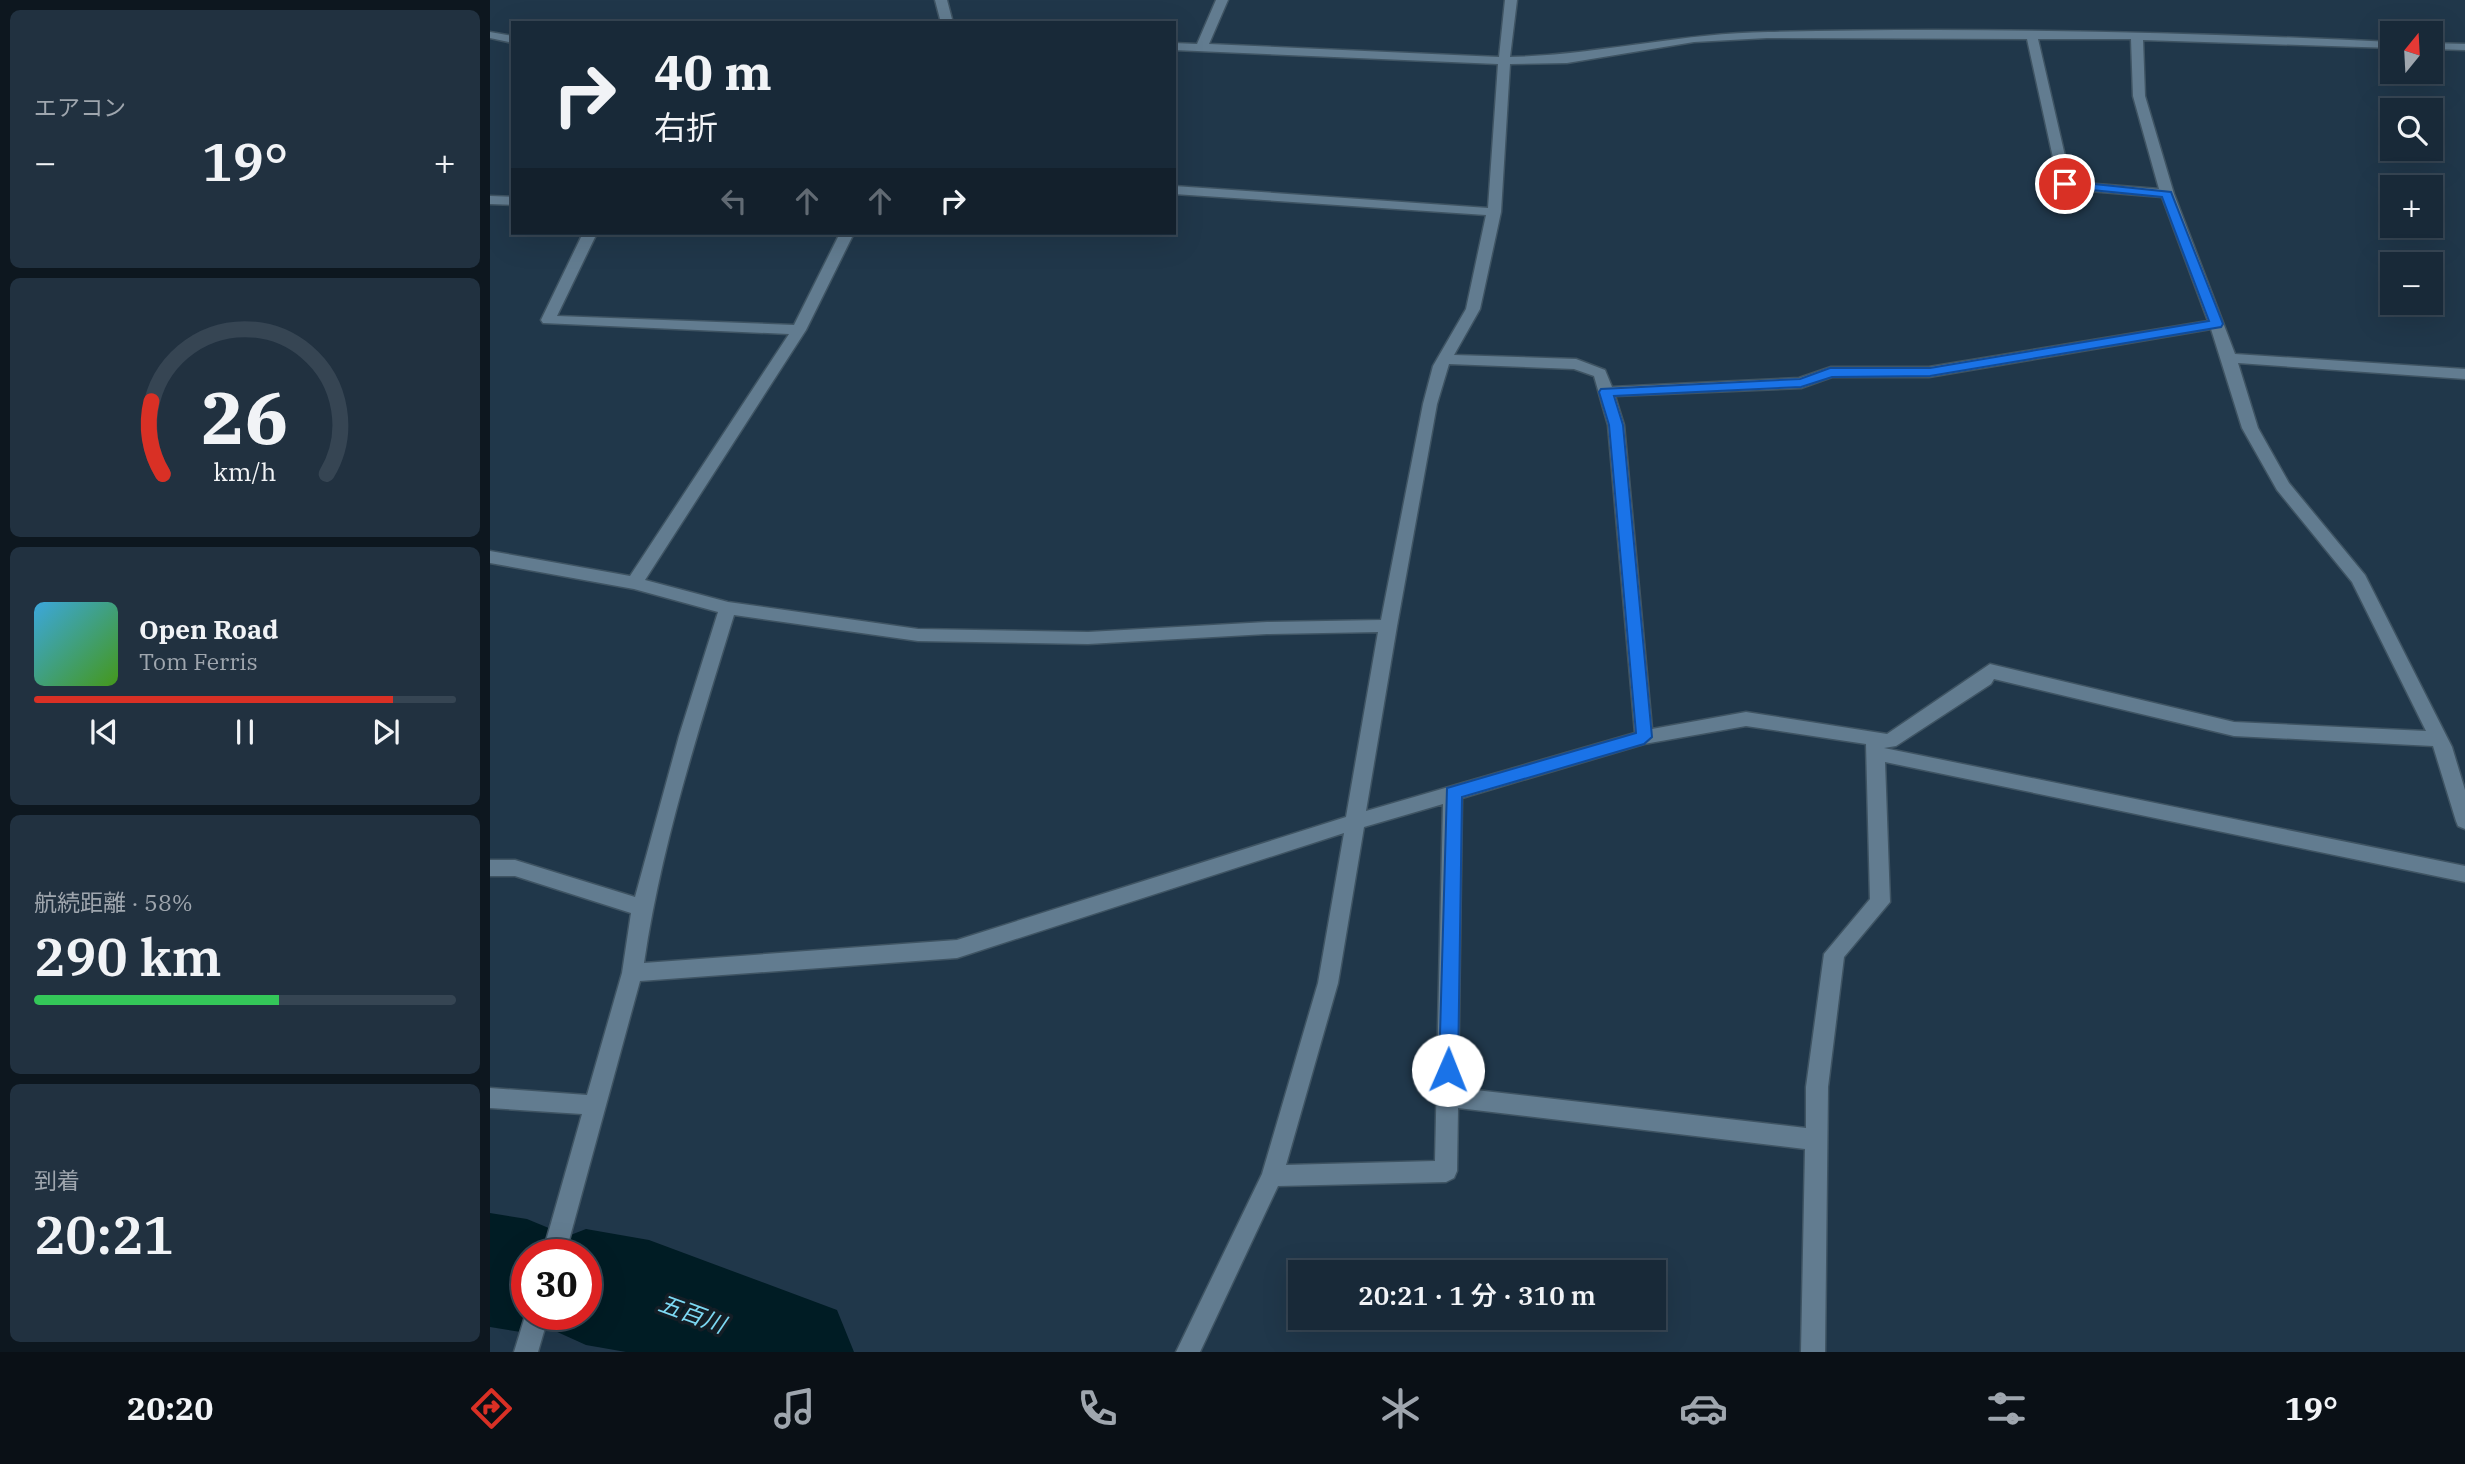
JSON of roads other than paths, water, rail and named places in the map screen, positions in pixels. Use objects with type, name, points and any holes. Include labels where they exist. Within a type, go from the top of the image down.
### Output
[{"type":"street","points":[[941,0],[946,21]]},
{"type":"street","points":[[1201,48],[1222,0]]},
{"type":"street","points":[[1188,1352],[1272,1176],[1328,983],[1388,626],[1430,404],[1444,359],[1473,309],[1494,212],[1504,61],[1511,0]]},
{"type":"street","points":[[490,35],[511,40]]},
{"type":"street","points":[[1176,46],[1504,61],[1567,59],[1694,39],[1767,35],[2137,36],[2380,45]]},
{"type":"street","points":[[2137,36],[2139,96],[2167,194],[2230,358],[2250,428],[2283,486],[2359,579],[2438,739],[2465,821]]},
{"type":"street","points":[[2032,37],[2065,184],[2167,194]]},
{"type":"street","points":[[2443,46],[2465,47]]},
{"type":"street","points":[[1176,190],[1494,212]]},
{"type":"street","points":[[490,200],[511,201]]},
{"type":"street","points":[[589,235],[548,320],[799,330]]},
{"type":"street","points":[[634,583],[799,330],[846,235]]},
{"type":"street","points":[[1606,392],[1801,383],[1830,372],[1930,372],[2217,324]]},
{"type":"street","points":[[2230,358],[2465,374]]},
{"type":"street","points":[[1444,359],[1576,364],[1600,373],[1616,425],[1644,737]]},
{"type":"street","points":[[490,557],[634,583],[728,608],[918,635],[1088,638],[1267,628],[1388,626]]},
{"type":"street","points":[[557,1239],[632,973],[642,908],[688,736],[728,608]]},
{"type":"street","points":[[1875,746],[1890,741],[1985,679],[1990,671],[2234,729],[2438,739]]},
{"type":"street","points":[[632,973],[957,948],[1355,822],[1644,737],[1746,719],[2465,874]]},
{"type":"street","points":[[1813,1352],[1817,1087],[1834,954],[1880,902],[1875,746]]},
{"type":"street","points":[[1272,1176],[1446,1171],[1453,793]]},
{"type":"street","points":[[490,868],[515,868],[642,908]]},
{"type":"street","points":[[1448,1097],[1817,1139]]},
{"type":"street","points":[[490,1098],[594,1105]]},
{"type":"street","points":[[527,1348],[532,1330]]},
{"type":"waterway","name":"五百川","points":[[490,1270],[511,1273]]},
{"type":"waterway","name":"五百川","points":[[602,1290],[649,1298],[795,1352]]}]
